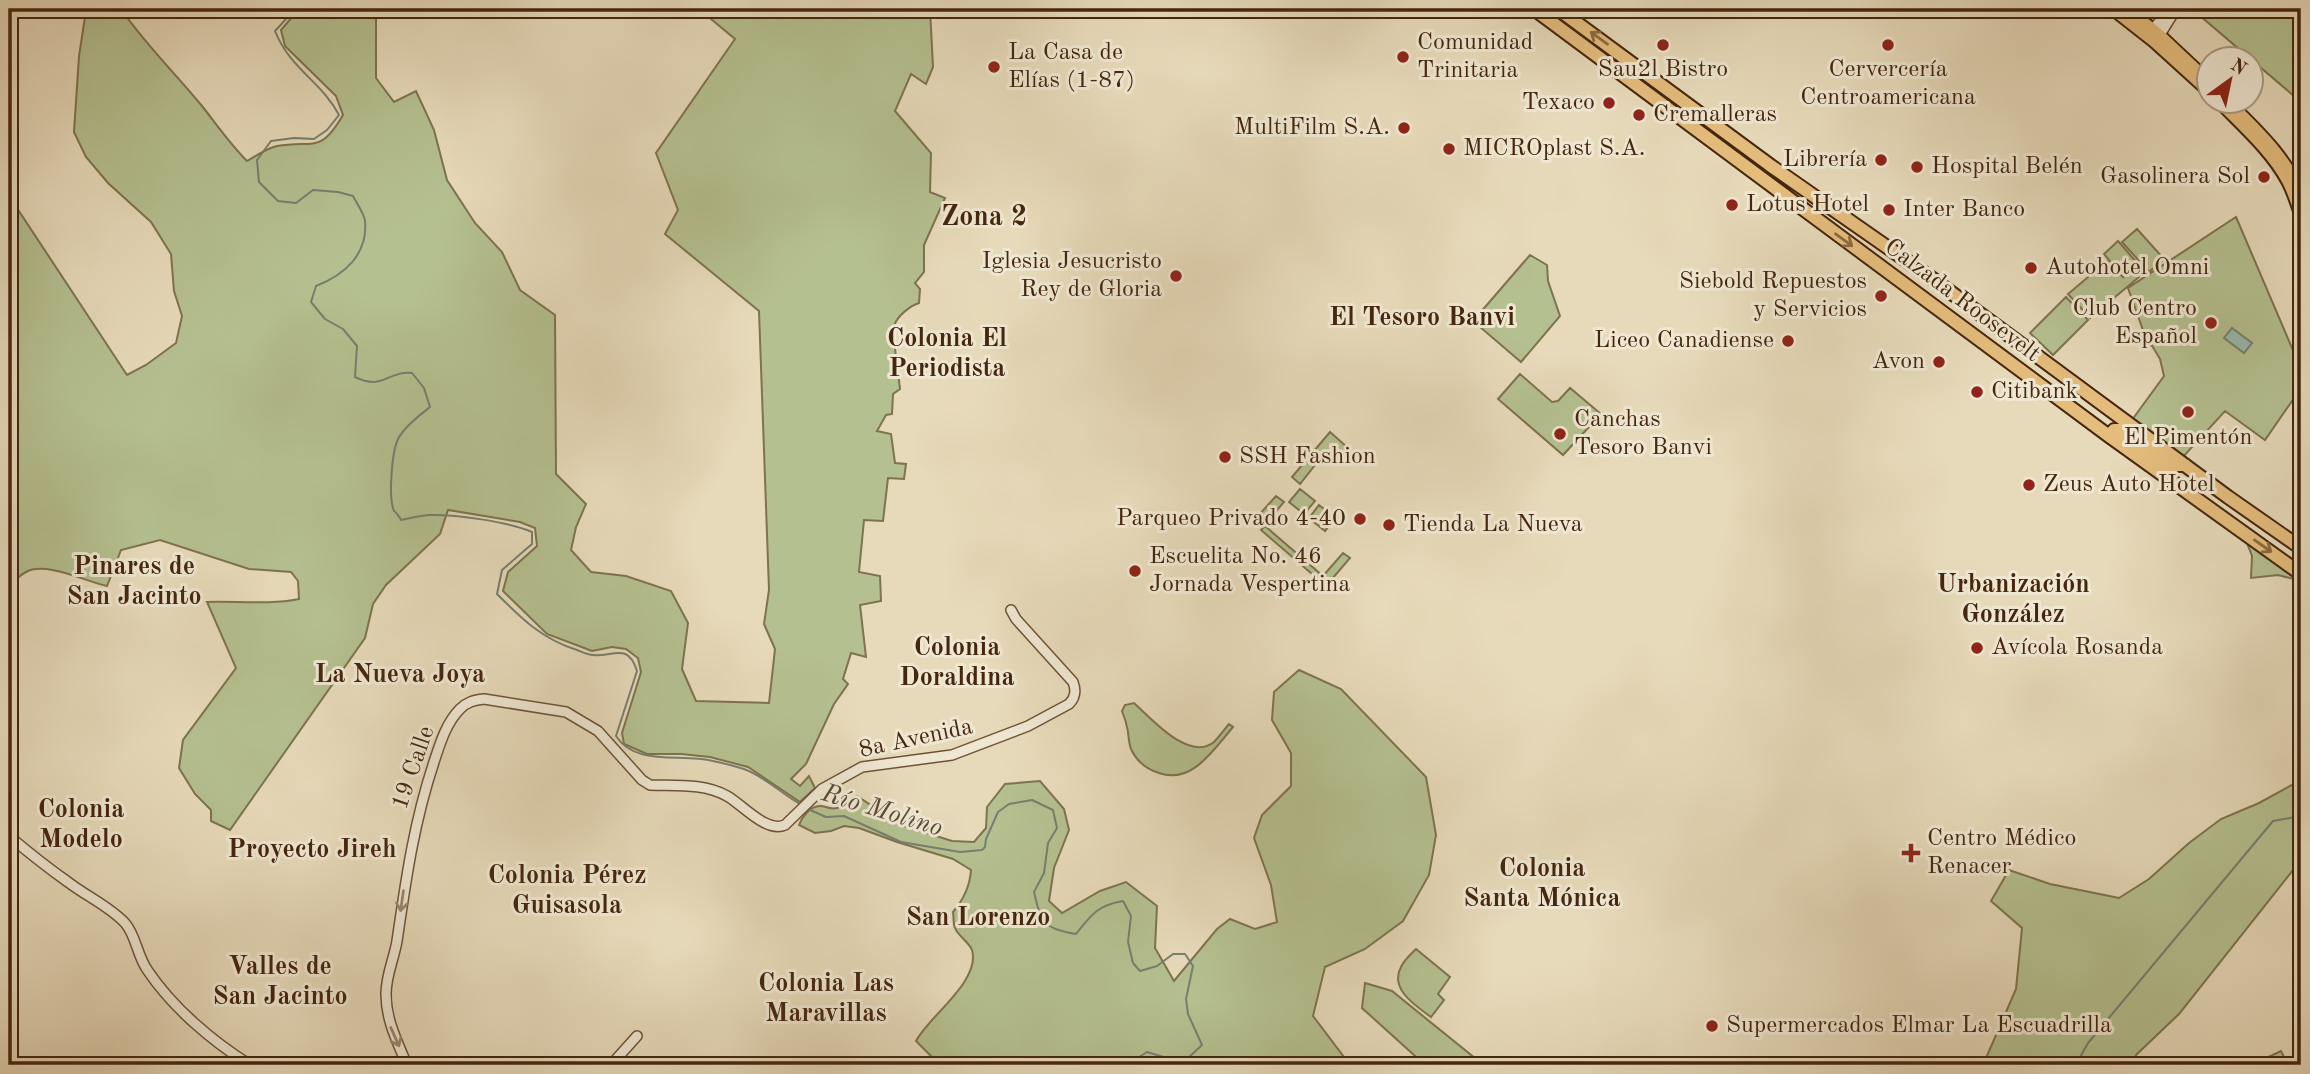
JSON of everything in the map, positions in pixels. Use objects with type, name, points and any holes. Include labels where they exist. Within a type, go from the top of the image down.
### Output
[{"type":"highway","name":"Calzada Roosevelt","points":[[1534,9],[2109,436],[2301,574]]},
{"type":"highway","name":"Calzada Roosevelt","points":[[1558,9],[2301,548]]},
{"type":"highway","points":[[1621,74],[1639,80],[1678,109],[1684,109],[1688,104]]},
{"type":"highway","points":[[1680,118],[1687,114],[1694,115],[1754,160],[1771,166]]},
{"type":"highway","points":[[2109,436],[2114,430],[2120,430],[2169,465],[2186,465]]},
{"type":"main road","points":[[2112,9],[2154,35],[2194,68]]},
{"type":"main road","points":[[2128,9],[2194,76]]},
{"type":"main road","points":[[2235,116],[2288,167],[2301,194]]},
{"type":"main road","points":[[2241,116],[2288,181],[2301,217]]},
{"type":"street","points":[[2154,35],[2171,9]]},
{"type":"street","points":[[2154,35],[2176,9]]},
{"type":"street","name":"8a Avenida","points":[[775,827],[785,825],[817,794],[862,767],[940,757],[981,746],[1028,726],[1063,708],[1074,699],[1076,689],[1073,682],[1016,619],[1012,610]]},
{"type":"street","name":"19 Calle","points":[[407,1065],[390,1025],[387,976],[396,947],[413,834],[425,788],[441,740],[457,712],[471,701],[484,699],[566,712],[598,732],[642,780],[650,785],[711,789],[725,794],[775,827]]},
{"type":"street","points":[[9,836],[124,922],[132,934],[139,959],[149,974],[197,1026],[250,1065]]},
{"type":"street","points":[[611,1065],[637,1036]]},
{"type":"green space","points":[[91,9],[121,9],[247,161],[273,147],[316,143],[328,135],[343,115],[336,96],[285,46],[281,30],[299,9],[376,9],[376,78],[394,102],[416,91],[434,130],[447,180],[475,223],[502,252],[520,290],[555,315],[556,474],[586,504],[576,527],[571,550],[591,572],[626,576],[671,591],[688,623],[682,669],[696,701],[769,703],[775,649],[764,624],[769,590],[759,311],[665,234],[678,210],[656,153],[735,39],[699,9],[930,9],[933,67],[926,84],[911,74],[895,111],[931,153],[930,192],[945,198],[924,245],[924,272],[915,283],[920,289],[919,303],[904,312],[894,326],[900,389],[893,394],[892,414],[886,415],[877,431],[891,434],[895,463],[906,464],[904,479],[888,478],[883,521],[864,520],[859,572],[880,576],[881,601],[860,605],[866,657],[851,653],[843,679],[848,684],[834,704],[806,764],[791,779],[800,786],[809,776],[815,788],[800,802],[748,767],[710,757],[647,754],[624,744],[622,733],[641,672],[638,658],[626,649],[612,647],[592,651],[547,634],[503,591],[508,572],[537,546],[535,528],[520,522],[448,510],[440,534],[386,585],[373,604],[365,638],[230,830],[211,821],[211,810],[195,794],[179,768],[183,740],[236,668],[207,602],[299,599],[298,581],[291,572],[249,569],[160,540],[121,550],[107,586],[66,573],[34,569],[19,576],[9,586],[9,196],[127,375],[176,343],[182,316],[174,291],[171,254],[151,222],[108,183],[86,157],[74,132],[79,56],[85,17]]},
{"type":"green space","points":[[2192,9],[2301,9],[2301,102],[2264,70],[2264,46],[2235,46]]},
{"type":"green space","name":"Club Centro Español","points":[[2236,217],[2301,369],[2301,388],[2265,440],[2225,411],[2183,457],[2132,420],[2164,376],[2160,359],[2151,344],[2149,347],[2128,288]]},
{"type":"green space","points":[[2137,229],[2164,259],[2149,272],[2122,242]]},
{"type":"green space","points":[[2118,241],[2145,272],[2090,318],[2068,294],[2107,261],[2124,278],[2104,254]]},
{"type":"green space","points":[[1530,255],[1547,265],[1548,281],[1560,316],[1521,362],[1473,321]]},
{"type":"green space","points":[[2066,297],[2088,320],[2053,355],[2030,333]]},
{"type":"green space","name":"Canchas Tesoro Banvi","points":[[1520,374],[1552,402],[1558,401],[1570,388],[1601,414],[1563,455],[1498,399]]},
{"type":"green space","points":[[1330,432],[1347,447],[1333,462],[1323,455],[1300,484],[1292,477]]},
{"type":"green space","points":[[1300,489],[1315,501],[1304,514],[1289,502]]},
{"type":"green space","points":[[1276,496],[1284,502],[1266,523],[1258,516]]},
{"type":"green space","points":[[1319,505],[1335,518],[1325,531],[1309,518]]},
{"type":"green space","points":[[1265,526],[1323,576],[1343,553],[1350,558],[1326,586],[1261,530]]},
{"type":"green space","points":[[2245,538],[2301,581],[2278,575],[2251,578],[2252,556]]},
{"type":"green space","points":[[1299,670],[1341,689],[1426,777],[1436,835],[1429,875],[1403,921],[1365,949],[1325,967],[1313,1016],[1350,1065],[940,1065],[916,1041],[962,986],[973,962],[972,950],[955,928],[953,912],[966,892],[971,870],[953,859],[859,828],[844,826],[815,833],[799,825],[807,812],[816,806],[837,808],[857,796],[901,825],[952,841],[974,842],[986,828],[987,807],[1005,784],[1040,781],[1064,809],[1069,830],[1054,868],[1049,901],[1062,913],[1100,891],[1126,882],[1157,906],[1155,948],[1174,981],[1217,929],[1230,919],[1255,929],[1277,922],[1271,885],[1254,838],[1262,815],[1291,786],[1291,753],[1272,720],[1274,692]]},
{"type":"green space","points":[[1134,703],[1171,736],[1193,747],[1204,747],[1214,742],[1229,724],[1233,727],[1192,770],[1171,775],[1159,773],[1142,764],[1131,749],[1122,711],[1125,705]]},
{"type":"green space","points":[[2301,780],[2301,860],[2179,1014],[2136,1055],[2135,1065],[1983,1065],[2016,989],[2022,928],[1991,901],[2009,870],[2050,884],[2119,898],[2149,879],[2221,819],[2259,803]]},
{"type":"green space","points":[[1416,949],[1450,977],[1438,994],[1444,1000],[1431,1017],[1406,996],[1399,983],[1398,975],[1402,964]]},
{"type":"green space","points":[[1365,983],[1392,991],[1476,1059],[1471,1065],[1425,1065],[1362,1008]]},
{"type":"green space","points":[[2281,1051],[2288,1065],[2251,1065]]},
{"type":"water","points":[[2232,328],[2252,343],[2244,353],[2224,338]]},
{"type":"waterway","name":"Río Molino","points":[[308,9],[287,18],[275,31],[289,56],[324,93],[339,115],[327,130],[314,139],[271,141],[257,160],[259,182],[278,201],[296,203],[313,190],[353,196],[363,215],[365,233],[358,254],[345,270],[316,286],[311,302],[325,319],[343,329],[357,346],[355,377],[372,382],[412,373],[424,388],[430,407],[404,430],[396,445],[391,485],[394,511],[401,520],[429,515],[453,516],[482,519],[532,532],[532,544],[502,570],[497,594],[524,620],[553,640],[589,654],[619,653],[629,657],[637,671],[616,736],[625,746],[647,755],[700,759],[744,769],[800,804]]},
{"type":"waterway","name":"Río Molino","points":[[808,809],[826,817],[844,816],[901,842],[960,852],[982,850],[998,812],[1009,804],[1032,800],[1053,810],[1057,828],[1048,843],[1044,873],[1034,892],[1045,922],[1056,930],[1076,934],[1096,912],[1107,905],[1123,901],[1131,916],[1128,942],[1133,963],[1140,971],[1157,966],[1173,954],[1185,954],[1193,966],[1186,999],[1188,1014],[1202,1045],[1188,1058],[1167,1058],[1147,1052],[1133,1061],[1133,1065]]},
{"type":"waterway","points":[[2082,1065],[2079,1059],[2088,1043],[2273,821],[2301,816]]},
{"type":"place","name":"Sau2l Bistro","points":[[1663,45]]},
{"type":"place","name":"Cervercería Centroamericana","points":[[1888,45]]},
{"type":"place","name":"Comunidad Trinitaria","points":[[1403,57]]},
{"type":"place","name":"La Casa de Elías (1-87)","points":[[994,67]]},
{"type":"place","name":"Texaco","points":[[1609,103]]},
{"type":"place","name":"Cremalleras","points":[[1639,115]]},
{"type":"place","name":"MultiFilm S.A.","points":[[1404,128]]},
{"type":"place","name":"MICROplast S.A.","points":[[1449,149]]},
{"type":"place","name":"Librería","points":[[1881,160]]},
{"type":"place","name":"Hospital Belén","points":[[1917,167]]},
{"type":"place","name":"Gasolinera Sol","points":[[2264,177]]},
{"type":"place","name":"Lotus Hotel","points":[[1732,205]]},
{"type":"place","name":"Inter Banco","points":[[1889,210]]},
{"type":"place","name":"Autohotel Omni","points":[[2031,268]]},
{"type":"place","name":"Iglesia Jesucristo Rey de Gloria","points":[[1176,276]]},
{"type":"place","name":"Siebold Repuestos y Servicios","points":[[1881,296]]},
{"type":"place","name":"Club Centro Español","points":[[2211,323]]},
{"type":"place","name":"Liceo Canadiense","points":[[1788,341]]},
{"type":"place","name":"Avon","points":[[1939,362]]},
{"type":"place","name":"Citibank","points":[[1977,392]]},
{"type":"place","name":"El Pimentón","points":[[2188,412]]},
{"type":"place","name":"Canchas Tesoro Banvi","points":[[1560,434]]},
{"type":"place","name":"SSH Fashion","points":[[1225,457]]},
{"type":"place","name":"Zeus Auto Hotel","points":[[2029,485]]},
{"type":"place","name":"Parqueo Privado 4-40","points":[[1360,519]]},
{"type":"place","name":"Tienda La Nueva","points":[[1389,525]]},
{"type":"place","name":"Escuelita No. 46 Jornada Vespertina","points":[[1135,571]]},
{"type":"place","name":"Avícola Rosanda","points":[[1977,648]]},
{"type":"place","name":"Centro Médico Renacer","points":[[1911,853]]},
{"type":"place","name":"Supermercados Elmar La Escuadrilla","points":[[1712,1026]]},
{"type":"district","name":"Zona 2","points":[[984,218]]},
{"type":"district","name":"El Tesoro Banvi","points":[[1422,318]]},
{"type":"district","name":"Colonia El Periodista","points":[[947,354]]},
{"type":"district","name":"Pinares de San Jacinto","points":[[134,582]]},
{"type":"district","name":"Urbanización González","points":[[2013,600]]},
{"type":"district","name":"Colonia Doraldina","points":[[957,663]]},
{"type":"district","name":"La Nueva Joya","points":[[400,675]]},
{"type":"district","name":"Colonia Modelo","points":[[81,825]]},
{"type":"district","name":"Proyecto Jireh","points":[[312,850]]},
{"type":"district","name":"Colonia Santa Mónica","points":[[1542,884]]},
{"type":"district","name":"Colonia Pérez Guisasola","points":[[567,891]]},
{"type":"district","name":"San Lorenzo","points":[[978,918]]},
{"type":"district","name":"Valles de San Jacinto","points":[[280,982]]},
{"type":"district","name":"Colonia Las Maravillas","points":[[826,999]]}]
